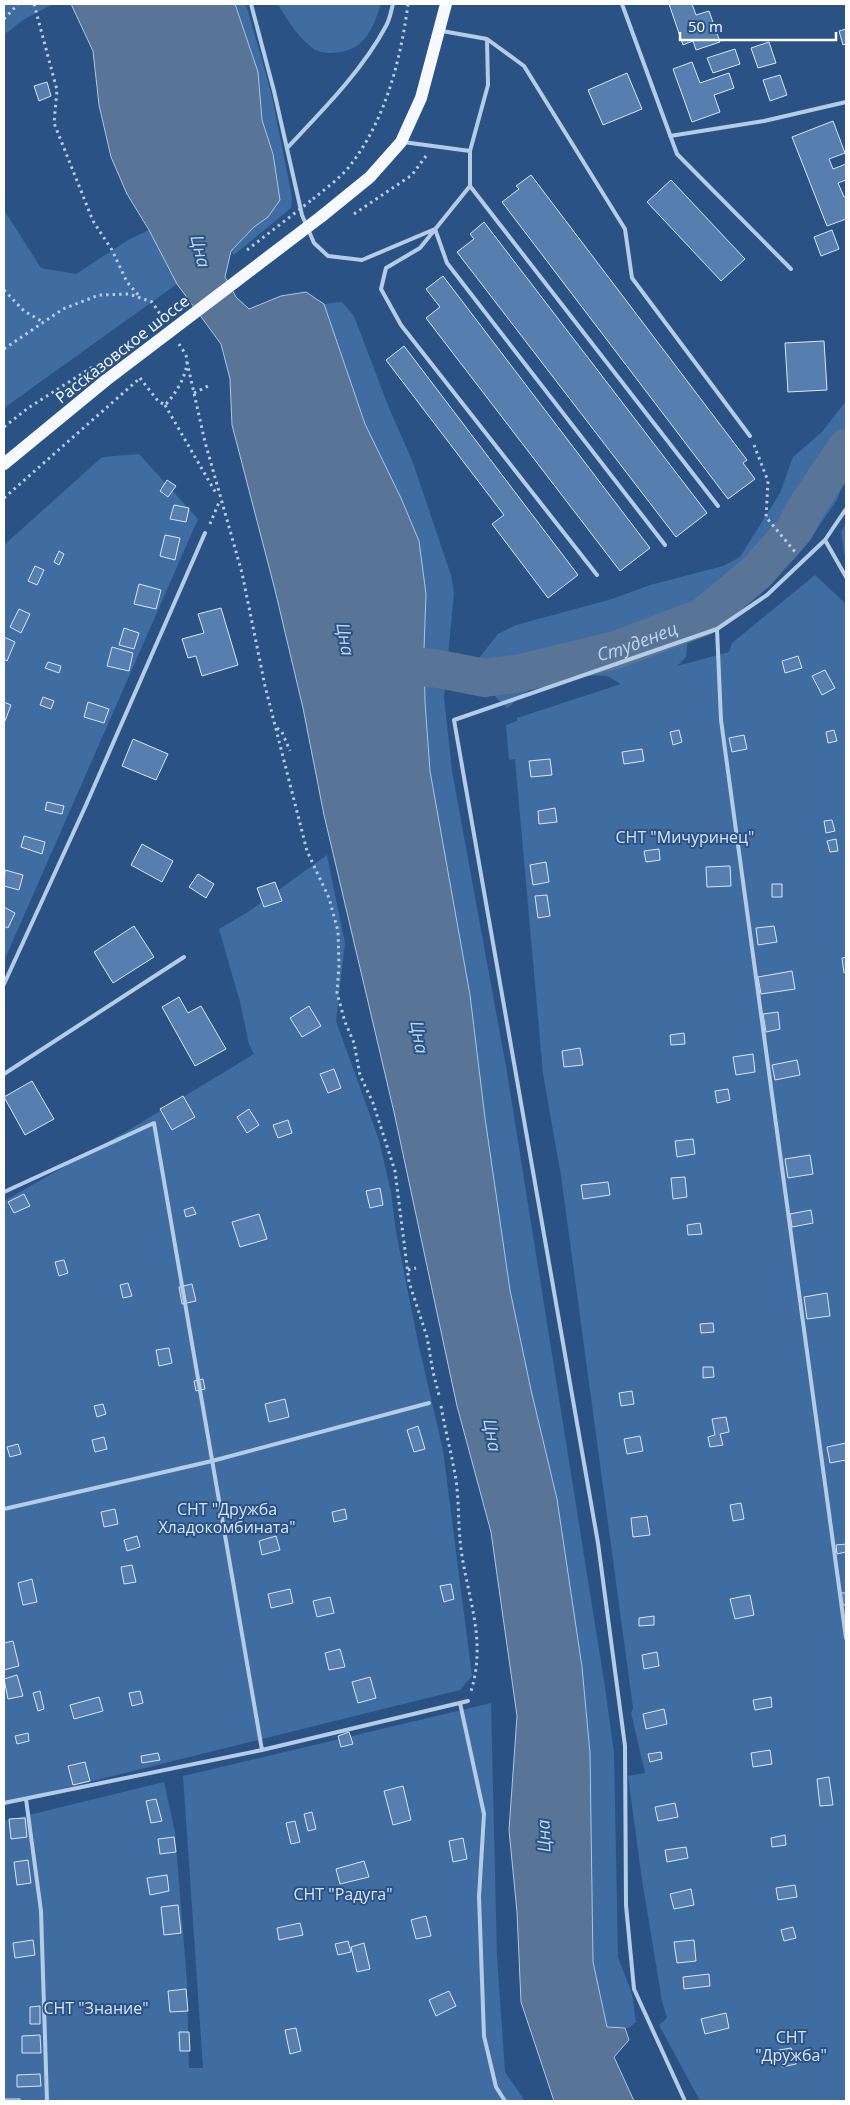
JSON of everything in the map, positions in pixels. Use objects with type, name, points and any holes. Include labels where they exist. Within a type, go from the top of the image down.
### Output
[{"type":"main road","name":"Рассказовское шоссе","points":[[4,464],[105,381],[322,216],[370,177],[401,142],[421,98],[446,4]]},
{"type":"lane","points":[[251,4],[274,91],[302,215],[314,244],[328,256],[362,260],[436,229]]},
{"type":"lane","points":[[287,148],[335,97],[370,50],[387,24],[393,4]]},
{"type":"lane","points":[[622,4],[677,154],[791,268]]},
{"type":"lane","points":[[440,31],[487,39],[524,66],[625,229],[632,278],[750,436]]},
{"type":"lane","points":[[487,39],[488,85],[470,151],[470,186],[718,506]]},
{"type":"lane","points":[[670,136],[764,121],[846,102]]},
{"type":"lane","points":[[401,142],[470,151]]},
{"type":"lane","points":[[470,186],[420,248],[386,268],[381,289],[401,325],[597,575]]},
{"type":"lane","points":[[436,229],[447,263],[665,545]]},
{"type":"lane","points":[[686,2101],[634,1989],[626,1905],[625,1746],[598,1543],[505,1023],[454,720],[717,629],[767,595],[824,540],[846,509]]},
{"type":"lane","points":[[4,984],[86,805],[205,533]]},
{"type":"lane","points":[[824,540],[846,577]]},
{"type":"lane","points":[[717,629],[721,720],[846,1638]]},
{"type":"lane","points":[[4,1074],[184,957]]},
{"type":"lane","points":[[4,1192],[154,1123],[262,1750]]},
{"type":"lane","points":[[4,1510],[212,1461],[429,1403]]},
{"type":"lane","points":[[4,1803],[262,1750],[468,1701]]},
{"type":"lane","points":[[460,1703],[484,1814],[478,1897],[484,2036],[496,2086],[505,2101]]},
{"type":"lane","points":[[26,1799],[41,1911],[47,2101]]},
{"type":"path","points":[[4,19],[18,4]]},
{"type":"path","points":[[34,4],[57,90],[54,123],[93,222],[112,250],[127,282],[141,298]]},
{"type":"path","points":[[313,199],[352,163],[369,136],[388,95],[405,29],[408,4]]},
{"type":"path","points":[[351,216],[412,175],[434,146]]},
{"type":"path","points":[[4,290],[24,311],[43,322]]},
{"type":"path","points":[[4,350],[63,309],[99,295],[129,294],[152,302],[167,325]]},
{"type":"path","points":[[176,340],[186,355],[221,501],[242,574],[276,728],[307,851],[329,898],[338,931],[339,966],[337,993],[345,1022],[354,1043],[360,1075],[373,1103],[395,1171],[409,1282],[427,1335],[455,1474],[460,1540],[475,1623],[478,1652],[476,1676],[468,1701]]},
{"type":"path","points":[[4,427],[28,408],[102,361]]},
{"type":"path","points":[[165,405],[176,394],[187,362]]},
{"type":"path","points":[[140,378],[158,401],[165,405],[221,501]]},
{"type":"path","points":[[4,498],[132,384]]},
{"type":"path","points":[[194,393],[210,386]]},
{"type":"path","points":[[750,436],[768,481],[766,517],[792,548]]},
{"type":"path","points":[[205,533],[221,501]]},
{"type":"path","points":[[276,728],[282,732],[290,751]]},
{"type":"path","points":[[408,1270],[416,1268]]},
{"type":"green space","points":[[4,4],[53,4],[23,20],[4,35]]},
{"type":"green space","points":[[235,4],[246,4],[271,92],[292,197],[291,208],[234,255],[231,251],[254,227],[268,217],[273,154],[262,120],[258,72]]},
{"type":"green space","points":[[277,4],[381,4],[370,31],[359,44],[342,52],[331,53],[317,51],[305,42]]},
{"type":"green space","points":[[4,210],[41,268],[76,274],[128,240],[149,230],[177,284],[4,408]]},
{"type":"green space","points":[[342,302],[354,316],[389,408],[412,460],[451,575],[454,593],[444,697],[452,771],[507,1072],[605,1687],[614,1753],[618,1957],[632,1994],[636,2022],[629,2028],[607,2027],[593,1962],[590,1753],[582,1667],[557,1499],[510,1290],[485,1118],[470,995],[430,771],[425,702],[419,541],[401,498],[365,424],[324,304]]},
{"type":"green space","name":"СНТ \"Мичуринец\"","points":[[846,401],[846,475],[837,500],[794,559],[747,598],[731,605],[688,638],[686,657],[677,666],[729,652],[732,643],[815,575],[846,604],[846,2101],[700,2101],[659,2025],[667,2018],[662,2001],[642,1880],[628,1776],[645,1773],[631,1713],[633,1708],[561,1176],[543,1074],[515,759],[509,760],[506,725],[517,721],[517,718],[621,684],[607,676],[570,674],[551,678],[542,680],[507,708],[479,681],[475,663],[498,634],[516,625],[612,599],[650,585],[723,566],[740,557],[780,493],[793,457],[822,432]]},
{"type":"green space","points":[[139,454],[198,519],[4,961],[4,545],[102,457]]},
{"type":"green space","points":[[846,524],[846,557],[841,531]]},
{"type":"green space","name":"СНТ \"Дружба Хладокомбината\"","points":[[327,855],[345,943],[336,1021],[379,1140],[391,1192],[396,1232],[418,1342],[443,1450],[472,1676],[460,1690],[4,1803],[4,1201],[127,1131],[254,1054],[249,1044],[240,1002],[219,929],[248,912]]},
{"type":"green space","name":"СНТ \"Радуга\"","points":[[491,1703],[497,1956],[505,2072],[525,2101],[4,2101],[4,1821],[164,1782],[175,1832],[187,1982],[189,2068],[203,2068],[183,1776]]},
{"type":"water","name":"Цна","points":[[71,4],[235,4],[258,72],[262,120],[273,154],[280,200],[268,217],[254,227],[231,251],[225,277],[236,297],[249,309],[281,296],[306,292],[324,304],[365,424],[401,498],[419,541],[426,594],[425,702],[430,771],[470,995],[485,1118],[510,1290],[557,1499],[582,1667],[590,1753],[593,1962],[607,2027],[625,2028],[629,2040],[614,2057],[634,2101],[554,2101],[521,2002],[517,1912],[509,1830],[517,1716],[491,1532],[457,1406],[394,1112],[324,815],[303,708],[275,590],[232,425],[230,379],[221,344],[177,284],[149,230],[127,194],[111,157],[99,105],[93,51]]},
{"type":"building","points":[[669,4],[692,4],[696,15],[709,11],[720,42],[696,50],[693,41],[683,45]]},
{"type":"building","points":[[846,29],[846,44],[843,45],[839,31]]},
{"type":"building","points":[[769,42],[776,63],[758,68],[751,48]]},
{"type":"building","points":[[735,49],[740,64],[713,73],[707,58]]},
{"type":"building","points":[[692,62],[700,83],[729,73],[734,88],[714,95],[720,112],[692,122],[673,69]]},
{"type":"building","points":[[627,73],[642,109],[603,125],[588,90]]},
{"type":"building","points":[[780,75],[787,95],[770,101],[763,80]]},
{"type":"building","points":[[47,82],[51,96],[39,101],[34,86]]},
{"type":"building","points":[[833,121],[845,153],[829,159],[833,169],[846,164],[846,180],[838,183],[844,197],[846,196],[846,219],[827,226],[792,137]]},
{"type":"building","points":[[531,175],[747,460],[743,463],[755,479],[728,499],[502,202],[519,189],[516,186]]},
{"type":"building","points":[[671,180],[745,259],[721,281],[647,202]]},
{"type":"building","points":[[484,222],[707,513],[676,537],[457,252],[474,239],[470,234]]},
{"type":"building","points":[[832,230],[839,249],[821,256],[814,237]]},
{"type":"building","points":[[443,276],[650,548],[620,571],[426,318],[440,307],[426,289]]},
{"type":"building","points":[[824,341],[827,390],[788,392],[785,343]]},
{"type":"building","points":[[404,346],[578,575],[548,598],[492,524],[504,515],[386,360]]},
{"type":"building","points":[[167,480],[176,486],[168,497],[160,491]]},
{"type":"building","points":[[174,505],[189,508],[186,522],[170,519]]},
{"type":"building","points":[[165,535],[180,538],[175,560],[160,556]]},
{"type":"building","points":[[59,551],[64,554],[59,565],[54,562]]},
{"type":"building","points":[[35,566],[44,570],[37,585],[28,581]]},
{"type":"building","points":[[139,584],[161,590],[156,609],[134,604]]},
{"type":"building","points":[[221,608],[238,665],[202,676],[196,656],[188,658],[182,639],[204,633],[198,614]]},
{"type":"building","points":[[19,609],[30,614],[21,633],[10,627]]},
{"type":"building","points":[[124,628],[139,633],[134,649],[119,645]]},
{"type":"building","points":[[4,637],[15,642],[7,661],[4,659]]},
{"type":"building","points":[[112,647],[133,653],[129,671],[107,666]]},
{"type":"building","points":[[798,656],[802,668],[785,673],[782,661]]},
{"type":"building","points":[[48,662],[61,666],[59,673],[45,668]]},
{"type":"building","points":[[825,670],[835,688],[822,695],[812,676]]},
{"type":"building","points":[[43,697],[54,701],[51,709],[40,705]]},
{"type":"building","points":[[4,702],[11,705],[5,721],[4,721]]},
{"type":"building","points":[[88,702],[109,709],[104,723],[84,717]]},
{"type":"building","points":[[679,730],[682,742],[673,745],[670,732]]},
{"type":"building","points":[[834,730],[837,741],[828,743],[826,732]]},
{"type":"building","points":[[744,735],[747,749],[732,752],[729,738]]},
{"type":"building","points":[[133,739],[168,754],[156,780],[122,766]]},
{"type":"building","points":[[642,749],[644,761],[624,764],[622,752]]},
{"type":"building","points":[[550,759],[552,775],[531,777],[529,761]]},
{"type":"building","points":[[47,802],[64,806],[62,814],[45,810]]},
{"type":"building","points":[[555,808],[557,822],[539,824],[538,811]]},
{"type":"building","points":[[832,820],[835,831],[826,833],[824,821]]},
{"type":"building","points":[[24,836],[45,842],[42,854],[21,847]]},
{"type":"building","points":[[836,839],[838,851],[830,852],[827,841]]},
{"type":"building","points":[[142,844],[173,861],[162,882],[131,865]]},
{"type":"building","points":[[659,849],[660,860],[646,862],[644,851]]},
{"type":"building","points":[[546,862],[549,882],[533,885],[530,865]]},
{"type":"building","points":[[730,866],[731,886],[707,887],[706,867]]},
{"type":"building","points":[[5,870],[23,875],[19,890],[4,886]]},
{"type":"building","points":[[198,874],[214,884],[206,898],[189,887]]},
{"type":"building","points":[[275,882],[282,901],[264,907],[257,888]]},
{"type":"building","points":[[772,884],[782,884],[782,897],[772,897]]},
{"type":"building","points":[[547,895],[550,916],[538,918],[535,896]]},
{"type":"building","points":[[4,907],[15,913],[8,928],[4,926]]},
{"type":"building","points":[[134,926],[154,957],[113,983],[94,952]]},
{"type":"building","points":[[774,926],[777,942],[758,945],[756,928]]},
{"type":"building","points":[[846,957],[846,972],[844,973],[842,958]]},
{"type":"building","points":[[792,971],[795,989],[761,994],[758,977]]},
{"type":"building","points":[[179,997],[188,1013],[201,1006],[226,1049],[195,1066],[162,1007]]},
{"type":"building","points":[[309,1006],[321,1026],[302,1037],[290,1018]]},
{"type":"building","points":[[778,1012],[780,1029],[766,1032],[763,1014]]},
{"type":"building","points":[[684,1033],[685,1044],[671,1045],[670,1035]]},
{"type":"building","points":[[580,1048],[583,1065],[564,1067],[562,1051]]},
{"type":"building","points":[[753,1054],[755,1072],[736,1075],[733,1057]]},
{"type":"building","points":[[797,1060],[800,1075],[775,1080],[772,1065]]},
{"type":"building","points":[[334,1069],[341,1088],[328,1093],[320,1074]]},
{"type":"building","points":[[32,1081],[54,1119],[25,1135],[4,1097]]},
{"type":"building","points":[[728,1089],[730,1100],[717,1103],[715,1091]]},
{"type":"building","points":[[183,1096],[195,1117],[172,1130],[160,1109]]},
{"type":"building","points":[[249,1109],[259,1125],[247,1133],[237,1117]]},
{"type":"building","points":[[288,1120],[292,1133],[278,1138],[273,1125]]},
{"type":"building","points":[[693,1139],[695,1154],[677,1157],[675,1141]]},
{"type":"building","points":[[810,1155],[813,1174],[788,1178],[785,1159]]},
{"type":"building","points":[[685,1177],[687,1197],[673,1199],[671,1178]]},
{"type":"building","points":[[608,1182],[610,1195],[583,1199],[581,1185]]},
{"type":"building","points":[[380,1188],[383,1205],[370,1208],[366,1191]]},
{"type":"building","points":[[24,1194],[30,1206],[14,1213],[8,1202]]},
{"type":"building","points":[[193,1207],[196,1214],[186,1217],[184,1210]]},
{"type":"building","points":[[811,1210],[813,1223],[792,1227],[790,1214]]},
{"type":"building","points":[[259,1214],[267,1239],[240,1247],[232,1222]]},
{"type":"building","points":[[700,1223],[702,1234],[688,1235],[687,1225]]},
{"type":"building","points":[[64,1260],[68,1273],[59,1276],[55,1262]]},
{"type":"building","points":[[128,1283],[132,1296],[123,1298],[120,1285]]},
{"type":"building","points":[[192,1284],[196,1301],[182,1304],[179,1287]]},
{"type":"building","points":[[827,1293],[830,1316],[807,1319],[804,1297]]},
{"type":"building","points":[[713,1323],[714,1332],[701,1333],[700,1324]]},
{"type":"building","points":[[169,1348],[172,1363],[159,1366],[156,1350]]},
{"type":"building","points":[[703,1367],[713,1367],[714,1377],[703,1378]]},
{"type":"building","points":[[203,1379],[205,1389],[196,1391],[194,1381]]},
{"type":"building","points":[[632,1391],[634,1404],[621,1406],[619,1393]]},
{"type":"building","points":[[285,1399],[289,1417],[269,1422],[265,1404]]},
{"type":"building","points":[[103,1404],[106,1414],[97,1417],[94,1406]]},
{"type":"building","points":[[726,1417],[729,1432],[720,1434],[723,1445],[710,1447],[708,1437],[715,1435],[712,1419]]},
{"type":"building","points":[[418,1426],[425,1449],[414,1452],[407,1430]]},
{"type":"building","points":[[640,1436],[643,1451],[627,1454],[624,1439]]},
{"type":"building","points":[[104,1437],[107,1449],[95,1452],[92,1440]]},
{"type":"building","points":[[846,1443],[846,1460],[830,1463],[827,1447]]},
{"type":"building","points":[[18,1444],[21,1454],[10,1457],[7,1447]]},
{"type":"building","points":[[741,1503],[744,1519],[733,1521],[730,1505]]},
{"type":"building","points":[[115,1509],[118,1524],[104,1527],[101,1512]]},
{"type":"building","points":[[345,1509],[347,1519],[334,1522],[332,1512]]},
{"type":"building","points":[[647,1516],[650,1535],[633,1537],[631,1518]]},
{"type":"building","points":[[137,1536],[140,1547],[127,1551],[124,1540]]},
{"type":"building","points":[[276,1536],[280,1550],[262,1555],[259,1541]]},
{"type":"building","points":[[846,1544],[846,1552],[837,1554],[836,1545]]},
{"type":"building","points":[[132,1565],[136,1582],[124,1584],[121,1567]]},
{"type":"building","points":[[32,1579],[37,1602],[23,1605],[18,1583]]},
{"type":"building","points":[[451,1584],[454,1599],[444,1602],[440,1586]]},
{"type":"building","points":[[290,1589],[293,1603],[271,1608],[268,1594]]},
{"type":"building","points":[[841,1593],[846,1593],[846,1605],[843,1605]]},
{"type":"building","points":[[750,1595],[754,1615],[735,1619],[730,1599]]},
{"type":"building","points":[[330,1597],[334,1613],[317,1617],[313,1601]]},
{"type":"building","points":[[654,1616],[654,1625],[639,1626],[639,1618]]},
{"type":"building","points":[[13,1641],[19,1666],[4,1670],[4,1643]]},
{"type":"building","points":[[340,1649],[345,1667],[329,1670],[325,1653]]},
{"type":"building","points":[[657,1652],[659,1666],[644,1669],[642,1655]]},
{"type":"building","points":[[17,1675],[23,1696],[8,1699],[4,1679]]},
{"type":"building","points":[[370,1677],[376,1698],[358,1703],[352,1682]]},
{"type":"building","points":[[40,1691],[44,1709],[38,1711],[33,1693]]},
{"type":"building","points":[[140,1691],[143,1703],[132,1706],[129,1693]]},
{"type":"building","points":[[99,1697],[103,1711],[74,1719],[70,1705]]},
{"type":"building","points":[[771,1697],[772,1707],[755,1710],[753,1700]]},
{"type":"building","points":[[664,1709],[667,1724],[646,1729],[643,1714]]},
{"type":"building","points":[[349,1732],[353,1744],[341,1747],[338,1736]]},
{"type":"building","points":[[28,1733],[29,1741],[17,1744],[15,1736]]},
{"type":"building","points":[[770,1750],[772,1764],[753,1767],[751,1753]]},
{"type":"building","points":[[661,1752],[662,1759],[650,1762],[648,1754]]},
{"type":"building","points":[[158,1753],[160,1760],[142,1763],[141,1756]]},
{"type":"building","points":[[85,1762],[90,1781],[73,1785],[68,1766]]},
{"type":"building","points":[[829,1777],[833,1805],[820,1806],[817,1779]]},
{"type":"building","points":[[403,1786],[411,1820],[393,1825],[384,1791]]},
{"type":"building","points":[[156,1799],[162,1821],[151,1823],[146,1801]]},
{"type":"building","points":[[675,1803],[678,1817],[658,1821],[655,1807]]},
{"type":"building","points":[[312,1812],[316,1829],[308,1831],[304,1814]]},
{"type":"building","points":[[25,1818],[27,1837],[11,1839],[9,1819]]},
{"type":"building","points":[[295,1821],[300,1842],[291,1844],[286,1823]]},
{"type":"building","points":[[785,1835],[786,1845],[772,1847],[771,1838]]},
{"type":"building","points":[[174,1837],[176,1852],[160,1854],[158,1839]]},
{"type":"building","points":[[463,1838],[467,1859],[453,1862],[449,1841]]},
{"type":"building","points":[[686,1847],[688,1858],[667,1862],[665,1850]]},
{"type":"building","points":[[28,1860],[31,1883],[17,1885],[14,1862]]},
{"type":"building","points":[[364,1861],[369,1877],[340,1884],[336,1869]]},
{"type":"building","points":[[167,1875],[169,1891],[150,1895],[147,1878]]},
{"type":"building","points":[[795,1885],[797,1897],[778,1900],[776,1888]]},
{"type":"building","points":[[691,1889],[694,1905],[674,1909],[670,1894]]},
{"type":"building","points":[[178,1905],[181,1933],[164,1935],[161,1907]]},
{"type":"building","points":[[426,1916],[431,1936],[416,1939],[411,1920]]},
{"type":"building","points":[[300,1923],[303,1935],[279,1940],[277,1928]]},
{"type":"building","points":[[793,1927],[796,1938],[784,1941],[781,1930]]},
{"type":"building","points":[[33,1940],[35,1955],[15,1958],[13,1943]]},
{"type":"building","points":[[694,1940],[696,1961],[677,1963],[674,1942]]},
{"type":"building","points":[[348,1941],[351,1952],[338,1955],[335,1944]]},
{"type":"building","points":[[364,1943],[370,1969],[357,1972],[351,1947]]},
{"type":"building","points":[[709,1974],[710,1986],[684,1989],[683,1977]]},
{"type":"building","points":[[186,1989],[188,2011],[170,2012],[168,1991]]},
{"type":"building","points":[[449,1991],[456,2006],[436,2016],[429,2000]]},
{"type":"building","points":[[40,2006],[40,2024],[30,2024],[30,2007]]},
{"type":"building","points":[[726,2013],[729,2028],[705,2034],[701,2019]]},
{"type":"building","points":[[296,2028],[301,2051],[290,2054],[285,2030]]},
{"type":"building","points":[[179,2032],[189,2032],[190,2051],[180,2051]]},
{"type":"building","points":[[40,2035],[41,2053],[22,2053],[22,2036]]},
{"type":"building","points":[[791,2048],[796,2064],[782,2067],[779,2050]]},
{"type":"building","points":[[40,2074],[41,2086],[17,2087],[17,2075]]},
{"type":"building","points":[[5,2099],[20,2099],[20,2101],[5,2101]]},
{"type":"waterway","name":"Студенец","points":[[374,662],[439,669],[485,678],[520,673],[616,650],[703,617],[757,572],[795,529],[807,506],[846,448]]},
{"type":"park label","name":"СНТ \"Знание\"","points":[[96,2008]]},
{"type":"park label","name":"СНТ \"Дружба\"","points":[[791,2046]]}]
